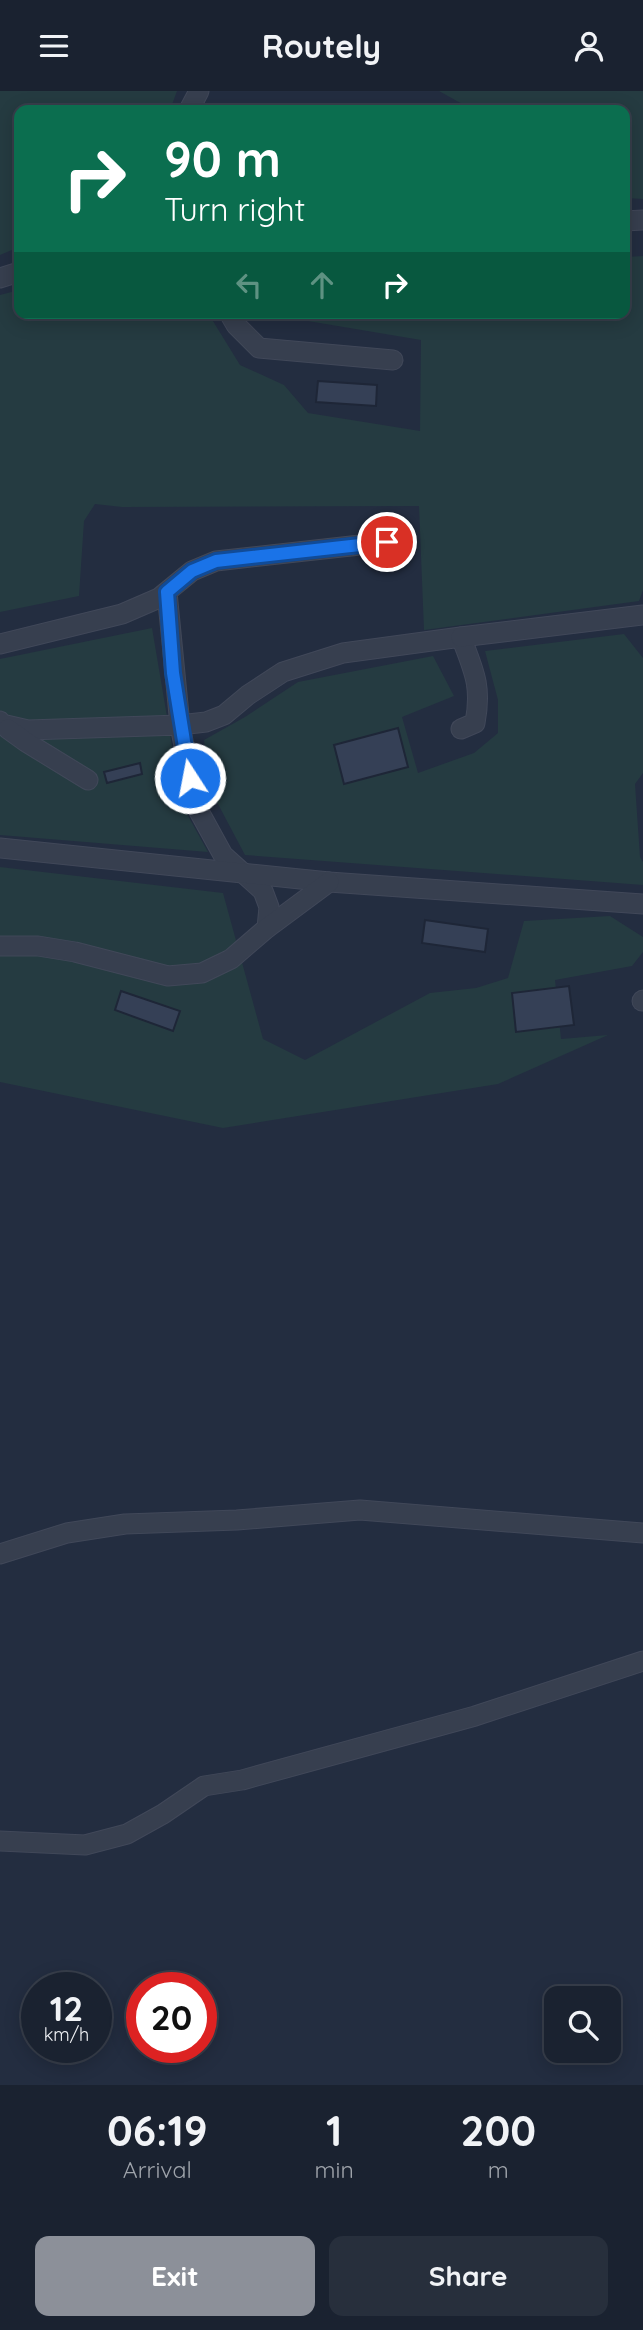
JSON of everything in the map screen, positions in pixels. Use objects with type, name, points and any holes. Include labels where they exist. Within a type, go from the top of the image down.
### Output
[{"type":"lane","points":[[232,319],[260,348],[393,361]]},
{"type":"lane","points":[[0,644],[122,614],[159,598],[192,571],[216,561],[387,542]]},
{"type":"lane","points":[[167,592],[173,673],[195,804],[223,855],[263,891],[269,907],[268,928]]},
{"type":"lane","points":[[1,723],[28,730],[206,722],[224,715],[283,672],[343,653],[643,615]]},
{"type":"lane","points":[[461,637],[474,671],[479,700],[475,723],[461,729]]},
{"type":"lane","points":[[1,723],[26,742],[88,780]]},
{"type":"lane","points":[[0,848],[329,882],[643,904]]},
{"type":"lane","points":[[0,946],[38,946],[63,950],[168,976],[202,973],[231,959],[329,882]]},
{"type":"lane","points":[[0,1554],[67,1534],[125,1524],[237,1520],[360,1510],[643,1533]]},
{"type":"lane","points":[[0,1841],[85,1845],[127,1834],[204,1786],[243,1780],[475,1716],[643,1661]]},
{"type":"green space","points":[[0,91],[177,91],[172,105],[14,105],[14,249],[0,255]]},
{"type":"green space","points":[[439,91],[643,91],[643,199],[630,198],[630,105],[464,105]]},
{"type":"green space","points":[[643,256],[643,590],[639,601],[424,630],[419,506],[122,507],[95,504],[84,521],[79,596],[0,612],[0,295],[14,291],[14,319],[212,319],[240,365],[284,385],[308,413],[420,431],[421,340],[296,319],[630,319],[630,257]]},
{"type":"green space","points":[[152,628],[182,805],[208,852],[0,835],[0,659]]},
{"type":"green space","points":[[624,634],[643,658],[643,773],[635,784],[643,885],[245,855],[210,789],[204,740],[298,682],[433,656],[454,696],[402,717],[418,773],[474,753],[498,733],[498,700],[485,651]]},
{"type":"green space","points":[[0,867],[223,893],[263,1039],[305,1060],[430,993],[476,988],[508,978],[524,921],[610,916],[643,937],[643,952],[632,966],[555,980],[561,1039],[608,1035],[498,1084],[223,1128],[0,1082]]},
{"type":"building","points":[[318,381],[377,385],[376,406],[316,402]]},
{"type":"building","points":[[398,728],[408,767],[344,784],[334,745]]},
{"type":"building","points":[[140,763],[142,774],[107,783],[104,772]]},
{"type":"building","points":[[425,920],[488,929],[485,952],[422,943]]},
{"type":"building","points":[[569,986],[574,1025],[516,1032],[512,993]]},
{"type":"building","points":[[121,991],[180,1011],[173,1031],[115,1010]]},
{"type":"route","points":[[190,778],[173,673],[167,592],[192,571],[216,561],[387,542]]}]
